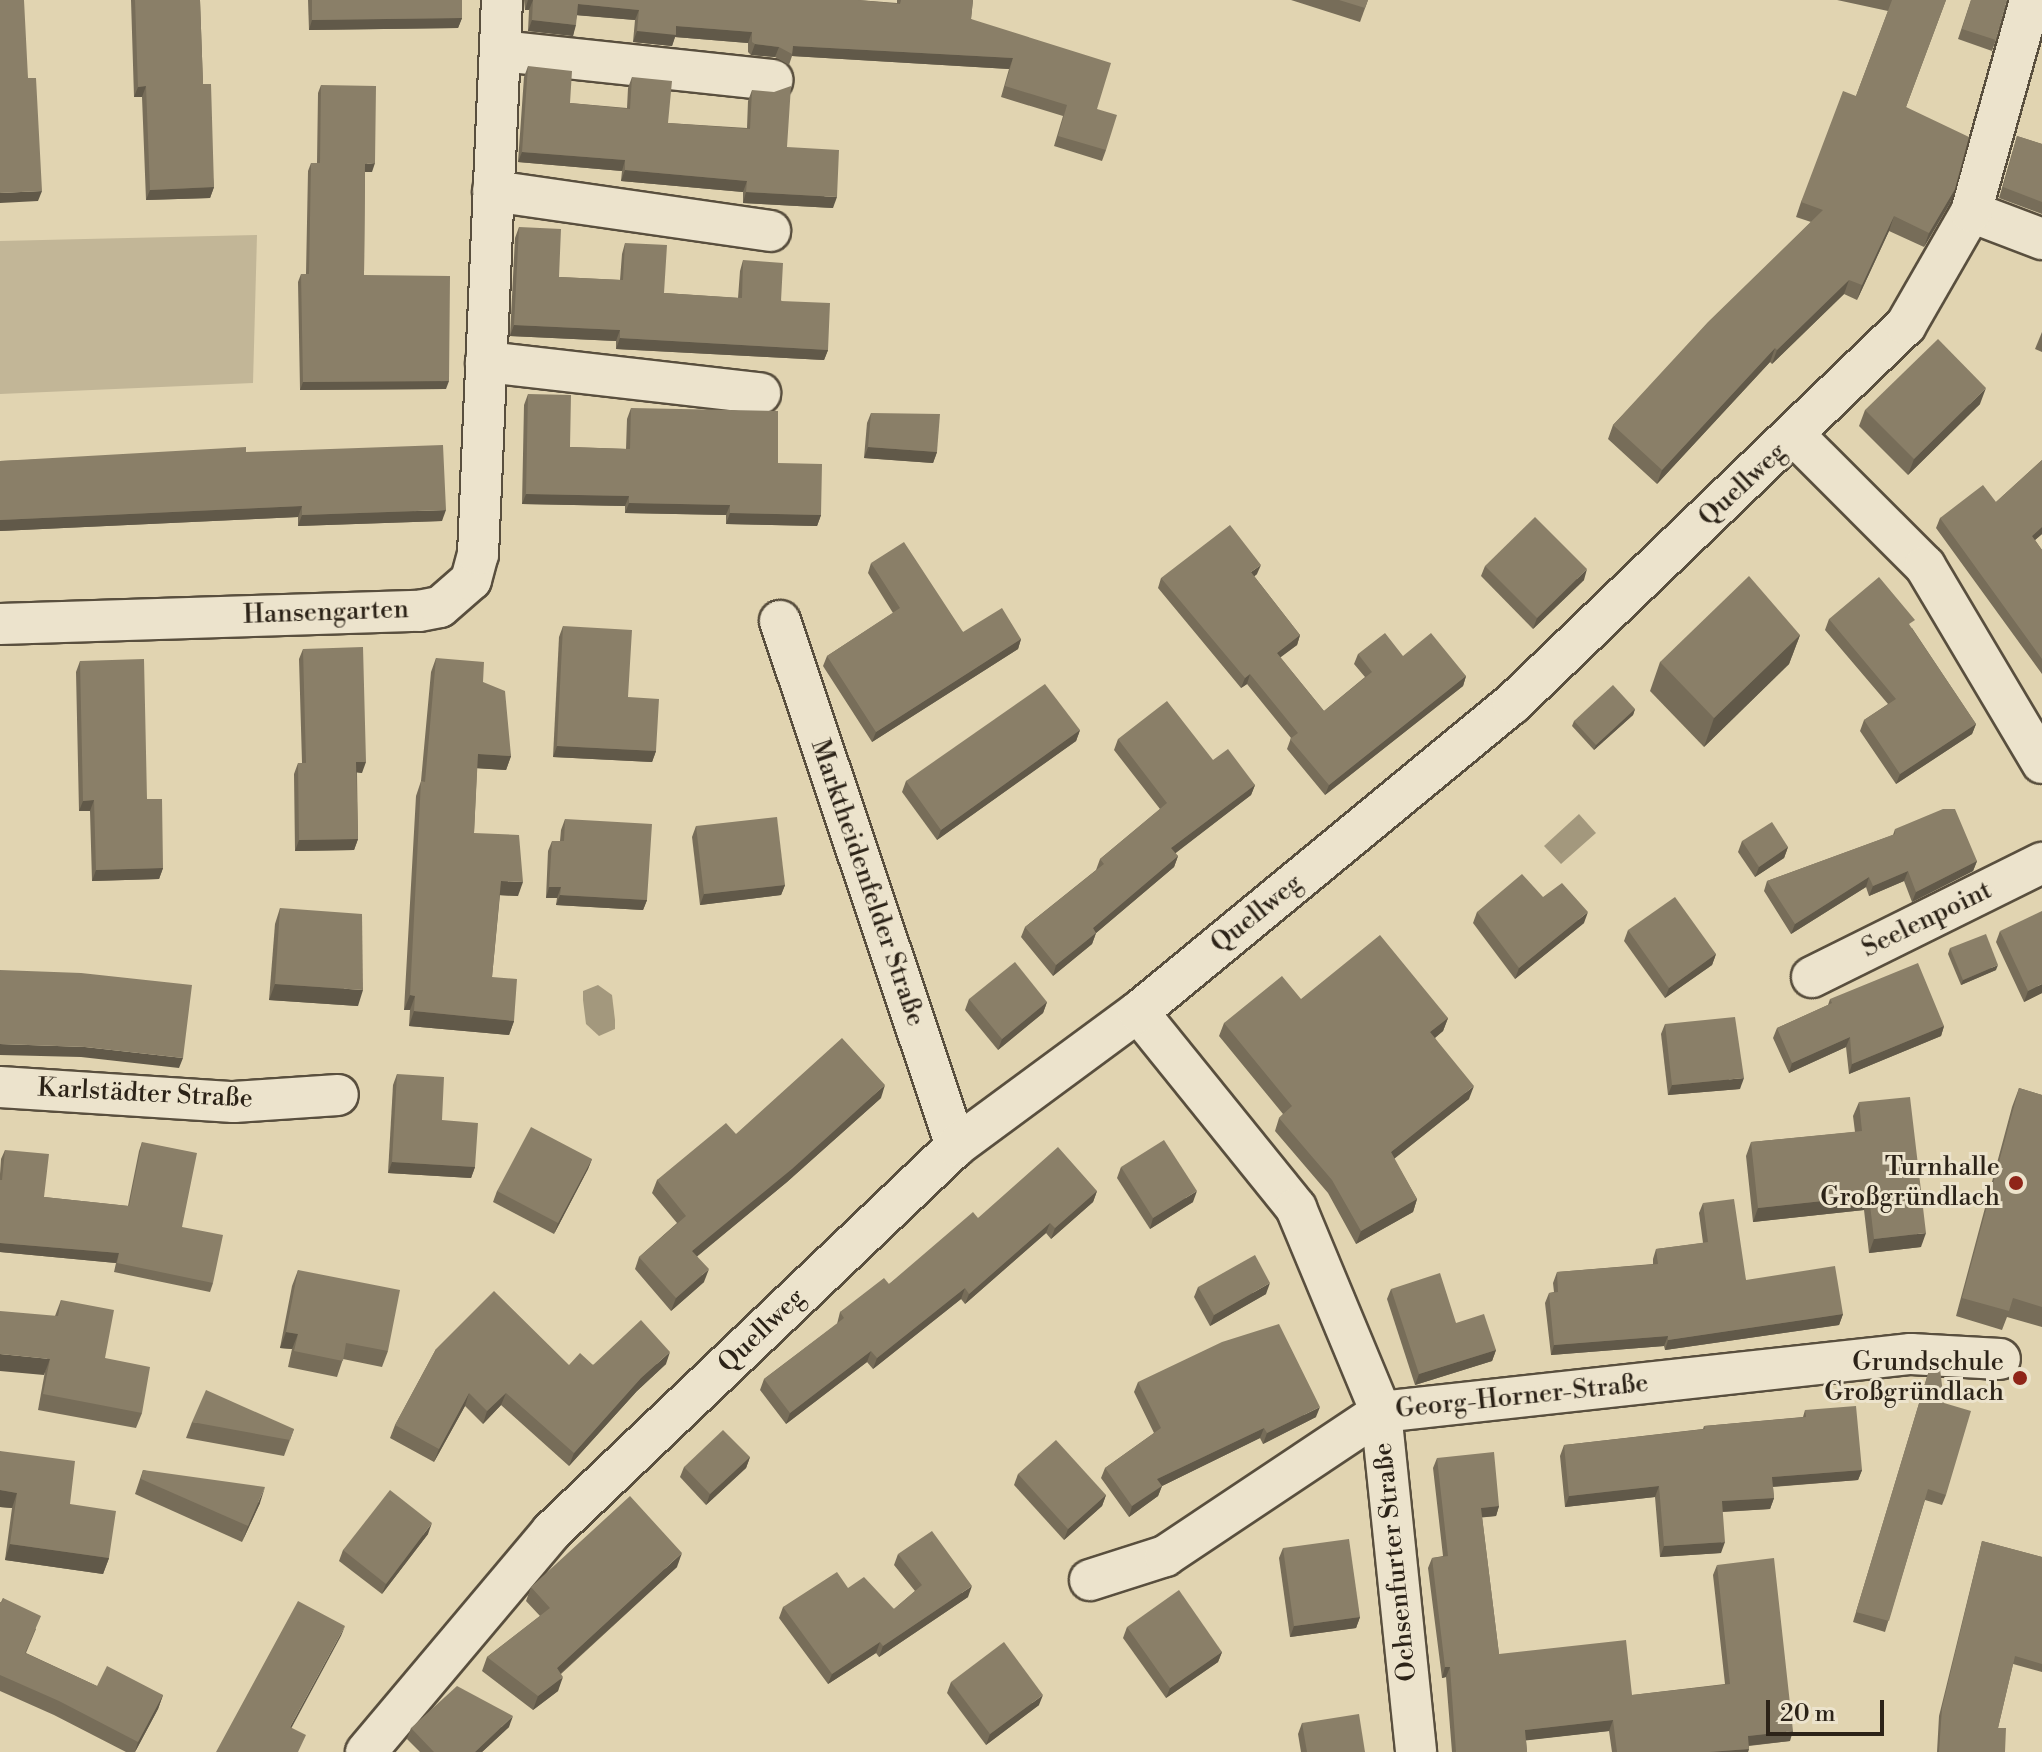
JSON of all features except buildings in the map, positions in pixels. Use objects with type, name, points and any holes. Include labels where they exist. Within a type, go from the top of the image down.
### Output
[{"type":"street","name":"Hansengarten","points":[[0,624],[419,611],[440,607],[471,580],[478,554],[502,0]]},
{"type":"street","name":"Quellweg","points":[[366,1752],[551,1532],[956,1146],[1138,1012],[1513,703],[1795,436],[1906,325],[1971,212],[2030,0]]},
{"type":"street","points":[[501,51],[772,80]]},
{"type":"street","points":[[493,191],[770,231]]},
{"type":"street","points":[[1971,212],[2042,239]]},
{"type":"street","points":[[486,362],[760,393]]},
{"type":"street","points":[[1795,436],[1925,566],[2042,763]]},
{"type":"street","name":"Marktheidenfelder Straße","points":[[780,621],[956,1146]]},
{"type":"street","name":"Seelenpoint","points":[[1812,977],[2042,863]]},
{"type":"street","name":"Ochsenfurter Straße","points":[[1138,1012],[1296,1208],[1381,1412],[1416,1752]]},
{"type":"street","name":"Karlstädter Straße","points":[[0,1087],[234,1102],[338,1095]]},
{"type":"street","name":"Georg-Horner-Straße","points":[[1090,1580],[1165,1556],[1381,1412],[1911,1354],[2000,1359]]},
{"type":"shaded area","points":[[257,235],[253,383],[0,394],[0,241]]},
{"type":"shaded area","points":[[1579,814],[1596,833],[1561,864],[1544,846]]},
{"type":"shaded area","points":[[598,985],[612,995],[615,1020],[615,1029],[599,1036],[586,1024],[583,1000],[583,991]]},
{"type":"place","name":"Turnhalle Großgründlach","points":[[2016,1183]]},
{"type":"place","name":"Grundschule Großgründlach","points":[[2020,1378]]}]
